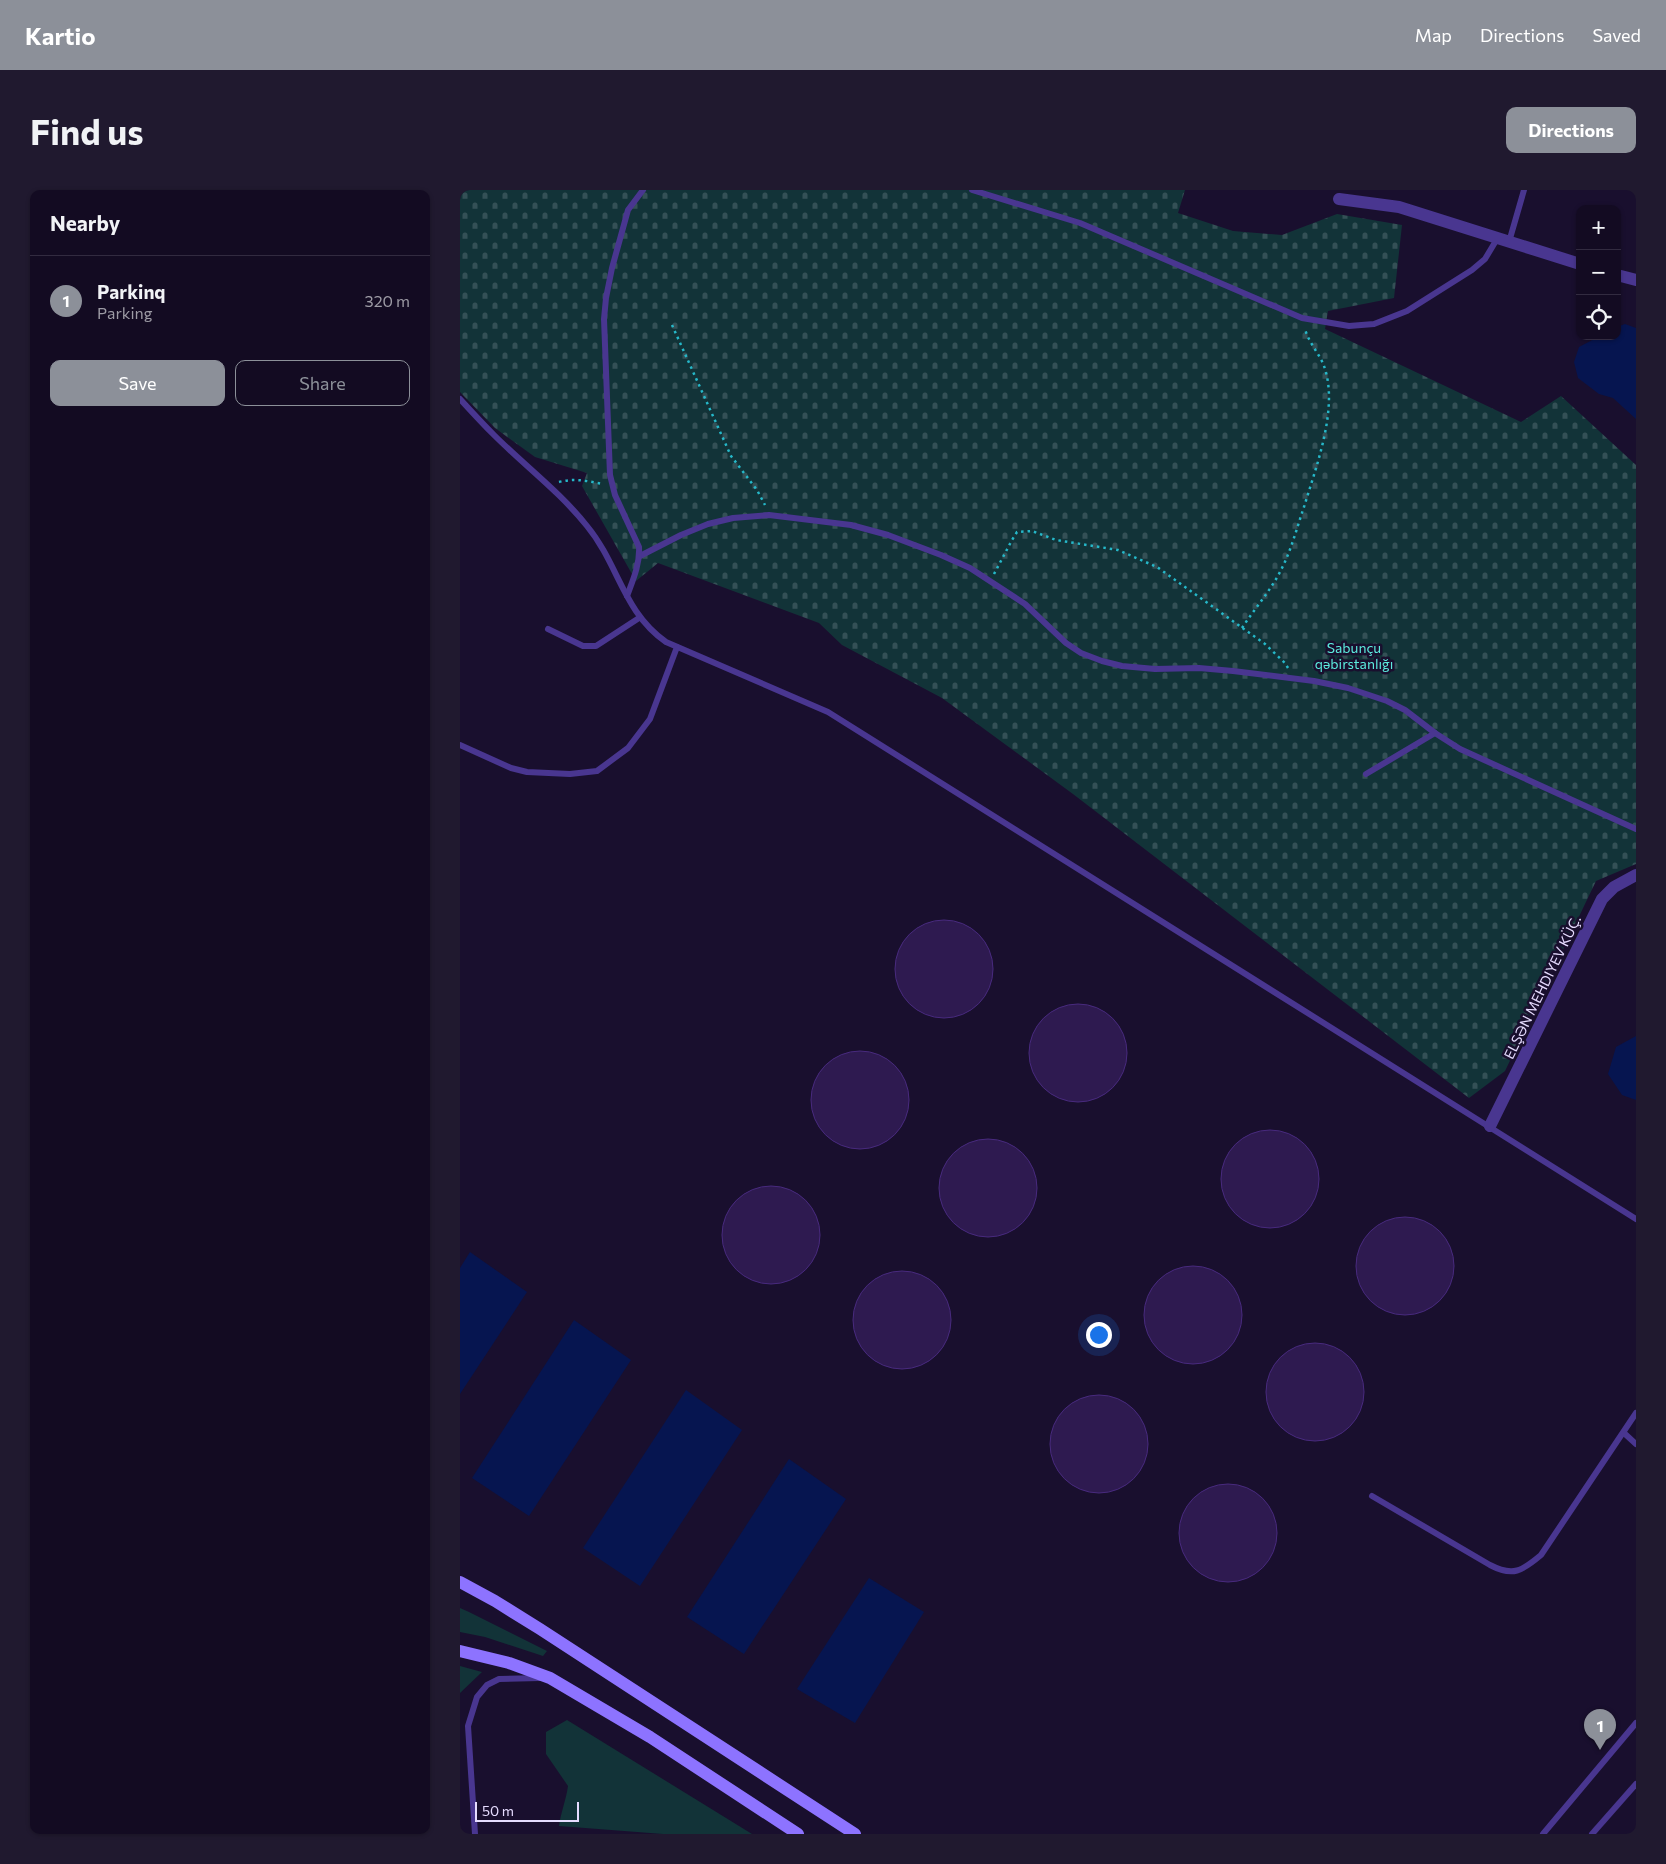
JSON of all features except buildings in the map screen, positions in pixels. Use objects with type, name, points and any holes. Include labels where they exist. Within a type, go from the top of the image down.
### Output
[{"type":"main road","points":[[460,1582],[540,1629],[855,1834]]},
{"type":"main road","points":[[460,1651],[509,1663],[550,1678],[650,1736],[798,1834]]},
{"type":"street","points":[[1339,199],[1399,207],[1576,263]]},
{"type":"street","points":[[1621,276],[1636,280]]},
{"type":"street","name":"ELŞƏN MEHDIYEV KÜÇ.","points":[[1490,1126],[1602,900],[1614,887],[1636,875]]},
{"type":"lane","points":[[627,596],[640,556],[639,547],[621,510],[612,485],[608,451],[604,319],[612,268],[628,210],[643,190]]},
{"type":"lane","points":[[972,190],[1080,223],[1302,318],[1349,326],[1374,324],[1407,311],[1472,270],[1503,241],[1524,190]]},
{"type":"lane","points":[[460,399],[495,435],[551,486],[588,526],[602,546],[640,618],[653,633],[677,647],[828,712],[1636,1219]]},
{"type":"lane","points":[[640,556],[681,535],[708,524],[734,518],[770,515],[851,525],[888,535],[970,568],[1025,604],[1066,643],[1081,653],[1122,666],[1155,669],[1207,669],[1293,678],[1348,688],[1405,710],[1460,749],[1636,828]]},
{"type":"lane","points":[[548,630],[583,646],[596,646],[640,618]]},
{"type":"lane","points":[[460,745],[511,768],[527,772],[570,774],[597,771],[628,748],[650,719],[677,647]]},
{"type":"lane","points":[[1366,774],[1435,733]]},
{"type":"lane","points":[[1372,1496],[1490,1565],[1502,1571],[1514,1572],[1528,1566],[1541,1555],[1636,1413]]},
{"type":"lane","points":[[1624,1433],[1636,1444]]},
{"type":"lane","points":[[475,1834],[468,1726],[477,1697],[487,1685],[499,1679],[550,1678]]},
{"type":"lane","points":[[1543,1834],[1636,1723]]},
{"type":"lane","points":[[1592,1834],[1636,1784]]},
{"type":"path","points":[[1242,628],[1282,570],[1321,451],[1327,423],[1328,392],[1325,370],[1307,337],[1302,318]]},
{"type":"path","points":[[672,325],[731,456],[758,490],[770,515]]},
{"type":"path","points":[[551,486],[568,480],[584,480],[612,485]]},
{"type":"path","points":[[991,581],[1017,532],[1032,531],[1056,540],[1118,550],[1158,567],[1265,644],[1285,663],[1293,678]]},
{"type":"green space","name":"Sabunçu qəbirstanlığı","points":[[460,190],[1185,190],[1178,213],[1233,231],[1282,235],[1337,214],[1402,225],[1394,298],[1328,311],[1325,329],[1521,422],[1561,396],[1636,465],[1636,864],[1596,881],[1505,1071],[1469,1098],[1073,794],[942,698],[842,645],[819,623],[658,563],[636,581],[582,486],[587,473],[535,457],[495,428],[460,392]]},
{"type":"green space","points":[[460,1608],[547,1651],[543,1656],[485,1637],[460,1632]]},
{"type":"green space","points":[[460,1666],[482,1672],[460,1693]]},
{"type":"green space","points":[[567,1720],[752,1834],[663,1834],[559,1826],[568,1786],[546,1754],[546,1732]]},
{"type":"shaded area","points":[[1625,324],[1636,328],[1636,419],[1613,398],[1599,394],[1578,378],[1574,362],[1579,347],[1592,340],[1621,340],[1621,326]]},
{"type":"shaded area","points":[[1636,1036],[1636,1100],[1622,1095],[1608,1074],[1616,1047]]},
{"type":"shaded area","points":[[470,1252],[527,1292],[460,1394],[460,1268]]},
{"type":"shaded area","points":[[574,1320],[631,1360],[529,1516],[472,1478]]},
{"type":"shaded area","points":[[686,1390],[742,1430],[640,1586],[583,1548]]},
{"type":"shaded area","points":[[789,1459],[846,1499],[744,1654],[687,1617]]},
{"type":"shaded area","points":[[869,1578],[924,1612],[855,1723],[797,1689]]},
{"type":"place","name":"Parkinq","points":[[1600,1750]]}]
